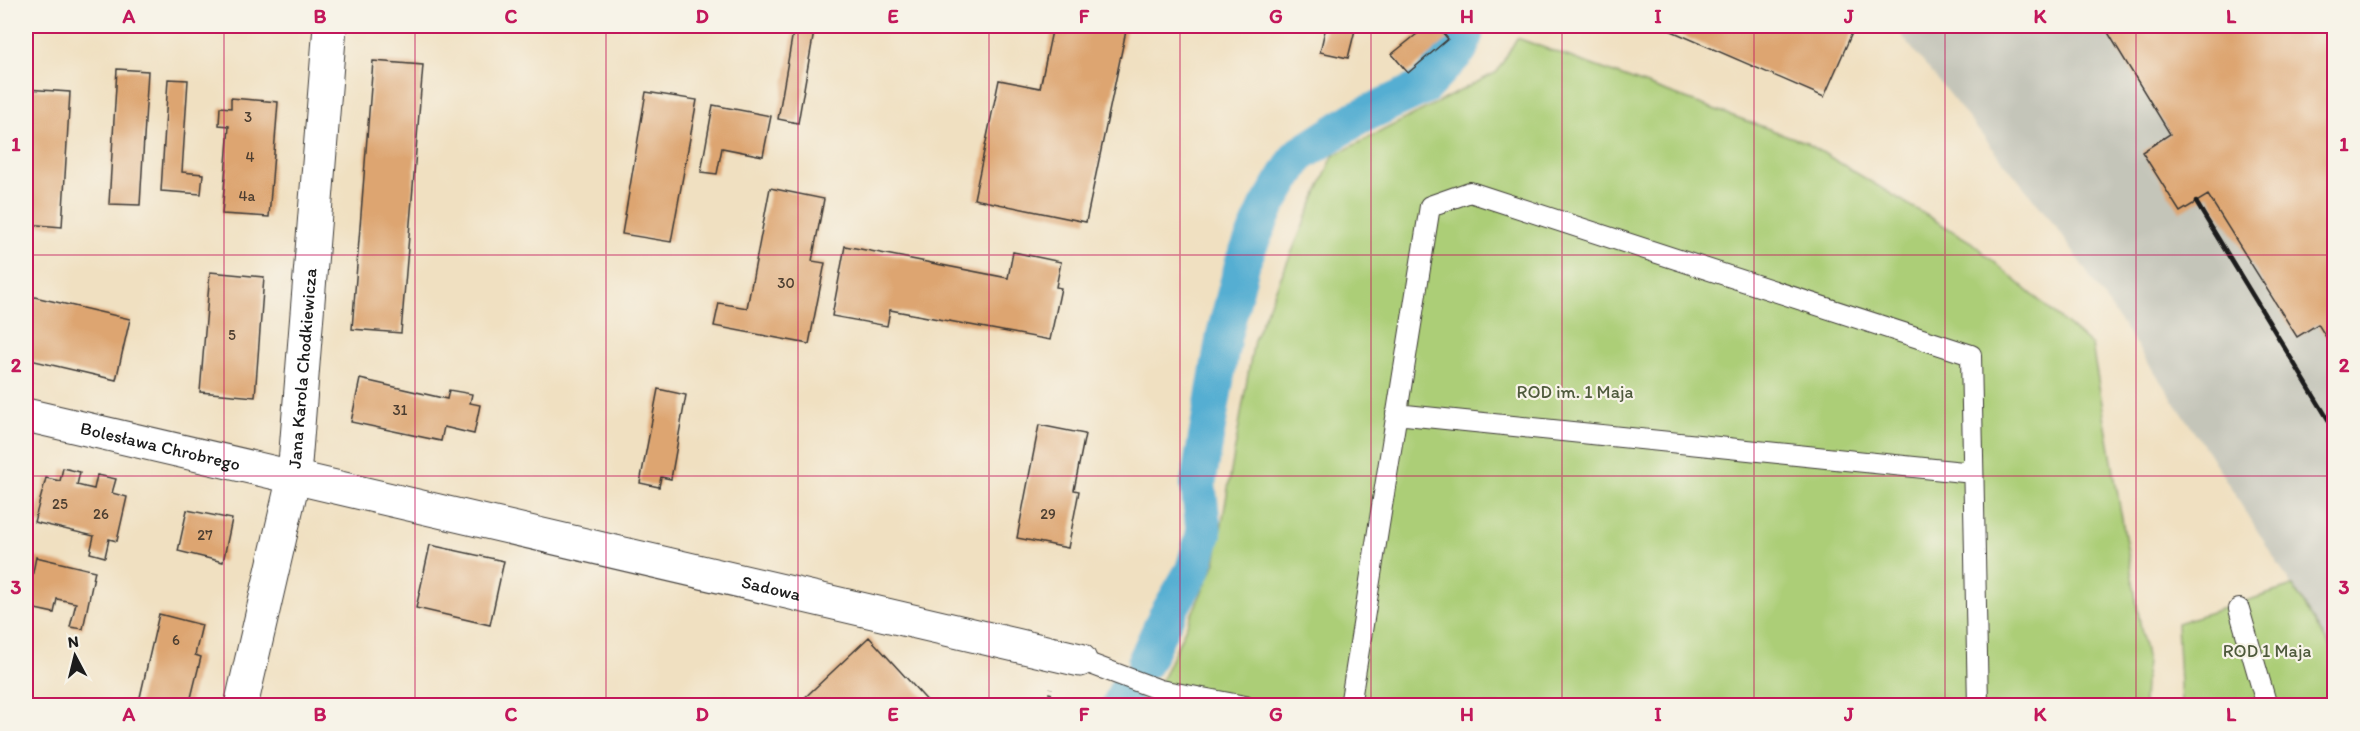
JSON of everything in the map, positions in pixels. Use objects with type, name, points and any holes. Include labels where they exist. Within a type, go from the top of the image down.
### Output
[{"type":"street","name":"Jana Karola Chodkiewicza","points":[[241,705],[294,476],[330,26]]},
{"type":"street","name":"Bolesława Chrobrego","points":[[26,415],[294,476]]},
{"type":"street","name":"Sadowa","points":[[294,476],[1080,660]]},
{"type":"lane","points":[[1350,705],[1430,206],[1470,192],[1971,355],[1978,705]]},
{"type":"lane","points":[[1396,414],[1973,473]]},
{"type":"lane","points":[[2240,609],[2267,705]]},
{"type":"lane","name":"Sadowa","points":[[1080,660],[1160,690],[1245,705]]},
{"type":"shaded area","points":[[1894,26],[2334,26],[2334,654],[2209,453],[2057,228]]},
{"type":"green space","name":"ROD im. 1 Maja","points":[[1517,38],[1805,142],[1971,242],[2092,346],[2146,657],[2144,705],[1150,706],[1215,563],[1254,340],[1333,156],[1497,72]]},
{"type":"green space","name":"ROD 1 Maja","points":[[2293,586],[2334,654],[2334,705],[2181,705],[2177,623]]},
{"type":"building","points":[[794,26],[815,26],[798,123],[778,119]]},
{"type":"building","points":[[1053,26],[1127,26],[1086,222],[974,199],[999,80],[1040,88]]},
{"type":"building","points":[[1326,26],[1356,26],[1348,58],[1320,52]]},
{"type":"building","points":[[1427,26],[1437,26],[1448,39],[1408,73],[1392,54]]},
{"type":"building","points":[[1660,26],[1855,26],[1824,97]]},
{"type":"building","points":[[2104,26],[2334,26],[2334,350],[2318,324],[2297,337],[2208,195],[2180,212],[2142,152],[2170,134]]},
{"type":"building","points":[[373,61],[423,65],[401,333],[352,329]]},
{"type":"building","points":[[117,69],[148,71],[140,205],[109,204]]},
{"type":"building","points":[[168,79],[188,80],[182,172],[203,174],[201,194],[161,191]]},
{"type":"building","points":[[26,89],[70,92],[62,227],[26,224]]},
{"type":"building","points":[[646,92],[697,100],[671,242],[622,234]]},
{"type":"building","points":[[231,98],[278,102],[269,217],[222,214],[229,126],[219,125],[220,107],[231,108]]},
{"type":"building","points":[[713,105],[771,116],[763,156],[722,148],[717,174],[701,172]]},
{"type":"building","points":[[770,188],[824,199],[812,261],[825,263],[809,344],[714,326],[719,303],[747,308]]},
{"type":"building","points":[[845,246],[1008,278],[1013,252],[1061,262],[1056,287],[1061,288],[1050,340],[890,310],[887,326],[832,316]]},
{"type":"building","points":[[210,272],[264,277],[255,397],[200,392]]},
{"type":"building","points":[[26,295],[130,319],[116,380],[26,359]]},
{"type":"building","points":[[360,379],[447,399],[449,390],[472,394],[470,403],[480,405],[474,434],[444,427],[441,441],[351,422]]},
{"type":"building","points":[[658,389],[686,395],[671,479],[661,477],[659,487],[640,483]]},
{"type":"building","points":[[1039,425],[1085,434],[1074,490],[1079,491],[1068,548],[1017,538]]},
{"type":"building","points":[[63,468],[80,472],[77,485],[94,489],[97,475],[116,479],[112,493],[127,497],[117,541],[109,539],[105,557],[90,553],[94,536],[34,522],[46,478],[60,481]]},
{"type":"building","points":[[187,510],[232,519],[223,562],[178,551]]},
{"type":"building","points":[[430,545],[504,561],[490,625],[416,608]]},
{"type":"building","points":[[36,557],[95,571],[83,629],[70,627],[76,603],[57,599],[54,613],[26,607]]},
{"type":"building","points":[[159,614],[202,625],[195,655],[201,657],[189,706],[138,706]]},
{"type":"building","points":[[869,637],[932,706],[796,706]]},
{"type":"waterway","points":[[1145,662],[1165,618],[1193,570],[1204,533],[1198,484],[1224,335],[1243,261],[1267,207],[1298,156],[1357,118],[1424,87],[1460,49],[1468,26]]},
{"type":"waterway","points":[[1119,706],[1126,691]]},
{"type":"railway","points":[[2196,202],[2334,429]]}]
